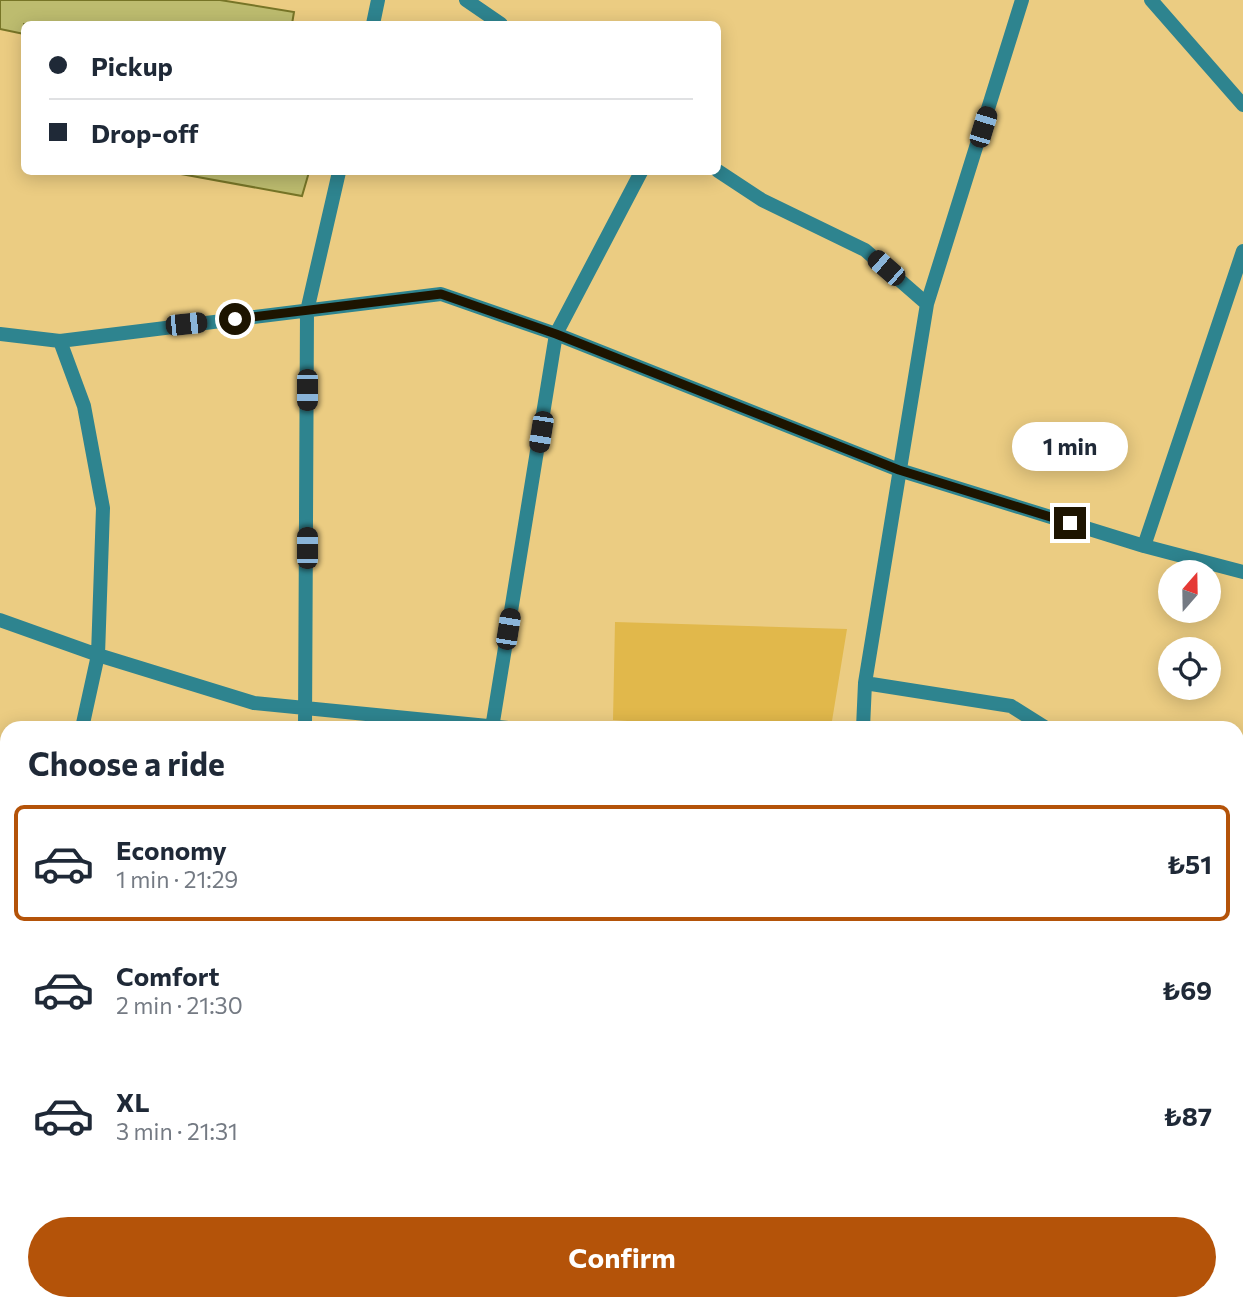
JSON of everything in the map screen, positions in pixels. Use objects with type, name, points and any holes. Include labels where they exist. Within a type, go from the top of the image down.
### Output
[{"type":"street","points":[[374,21],[378,0]]},
{"type":"street","points":[[466,0],[497,21]]},
{"type":"street","points":[[863,721],[865,683],[927,304],[1023,0]]},
{"type":"street","points":[[1151,0],[1243,105]]},
{"type":"street","points":[[721,173],[762,200],[865,250],[927,304]]},
{"type":"street","points":[[306,721],[307,311],[338,175]]},
{"type":"street","points":[[493,721],[556,334],[639,175]]},
{"type":"street","points":[[1144,546],[1243,251]]},
{"type":"street","points":[[0,334],[60,341],[441,294],[556,334],[899,470],[1144,546],[1243,572]]},
{"type":"street","points":[[60,341],[84,406],[103,508],[98,655],[84,721]]},
{"type":"street","points":[[0,620],[98,655],[254,703],[307,706],[439,721]]},
{"type":"street","points":[[865,683],[1011,706],[1035,721]]},
{"type":"shaded area","points":[[615,622],[847,629],[832,721],[613,720]]},
{"type":"building","points":[[0,0],[220,0],[294,12],[292,21],[21,21],[21,33],[0,29]]},
{"type":"building","points":[[186,175],[308,175],[302,196]]},
{"type":"route","points":[[235,319],[441,294],[556,334],[899,470],[1070,523]]}]
